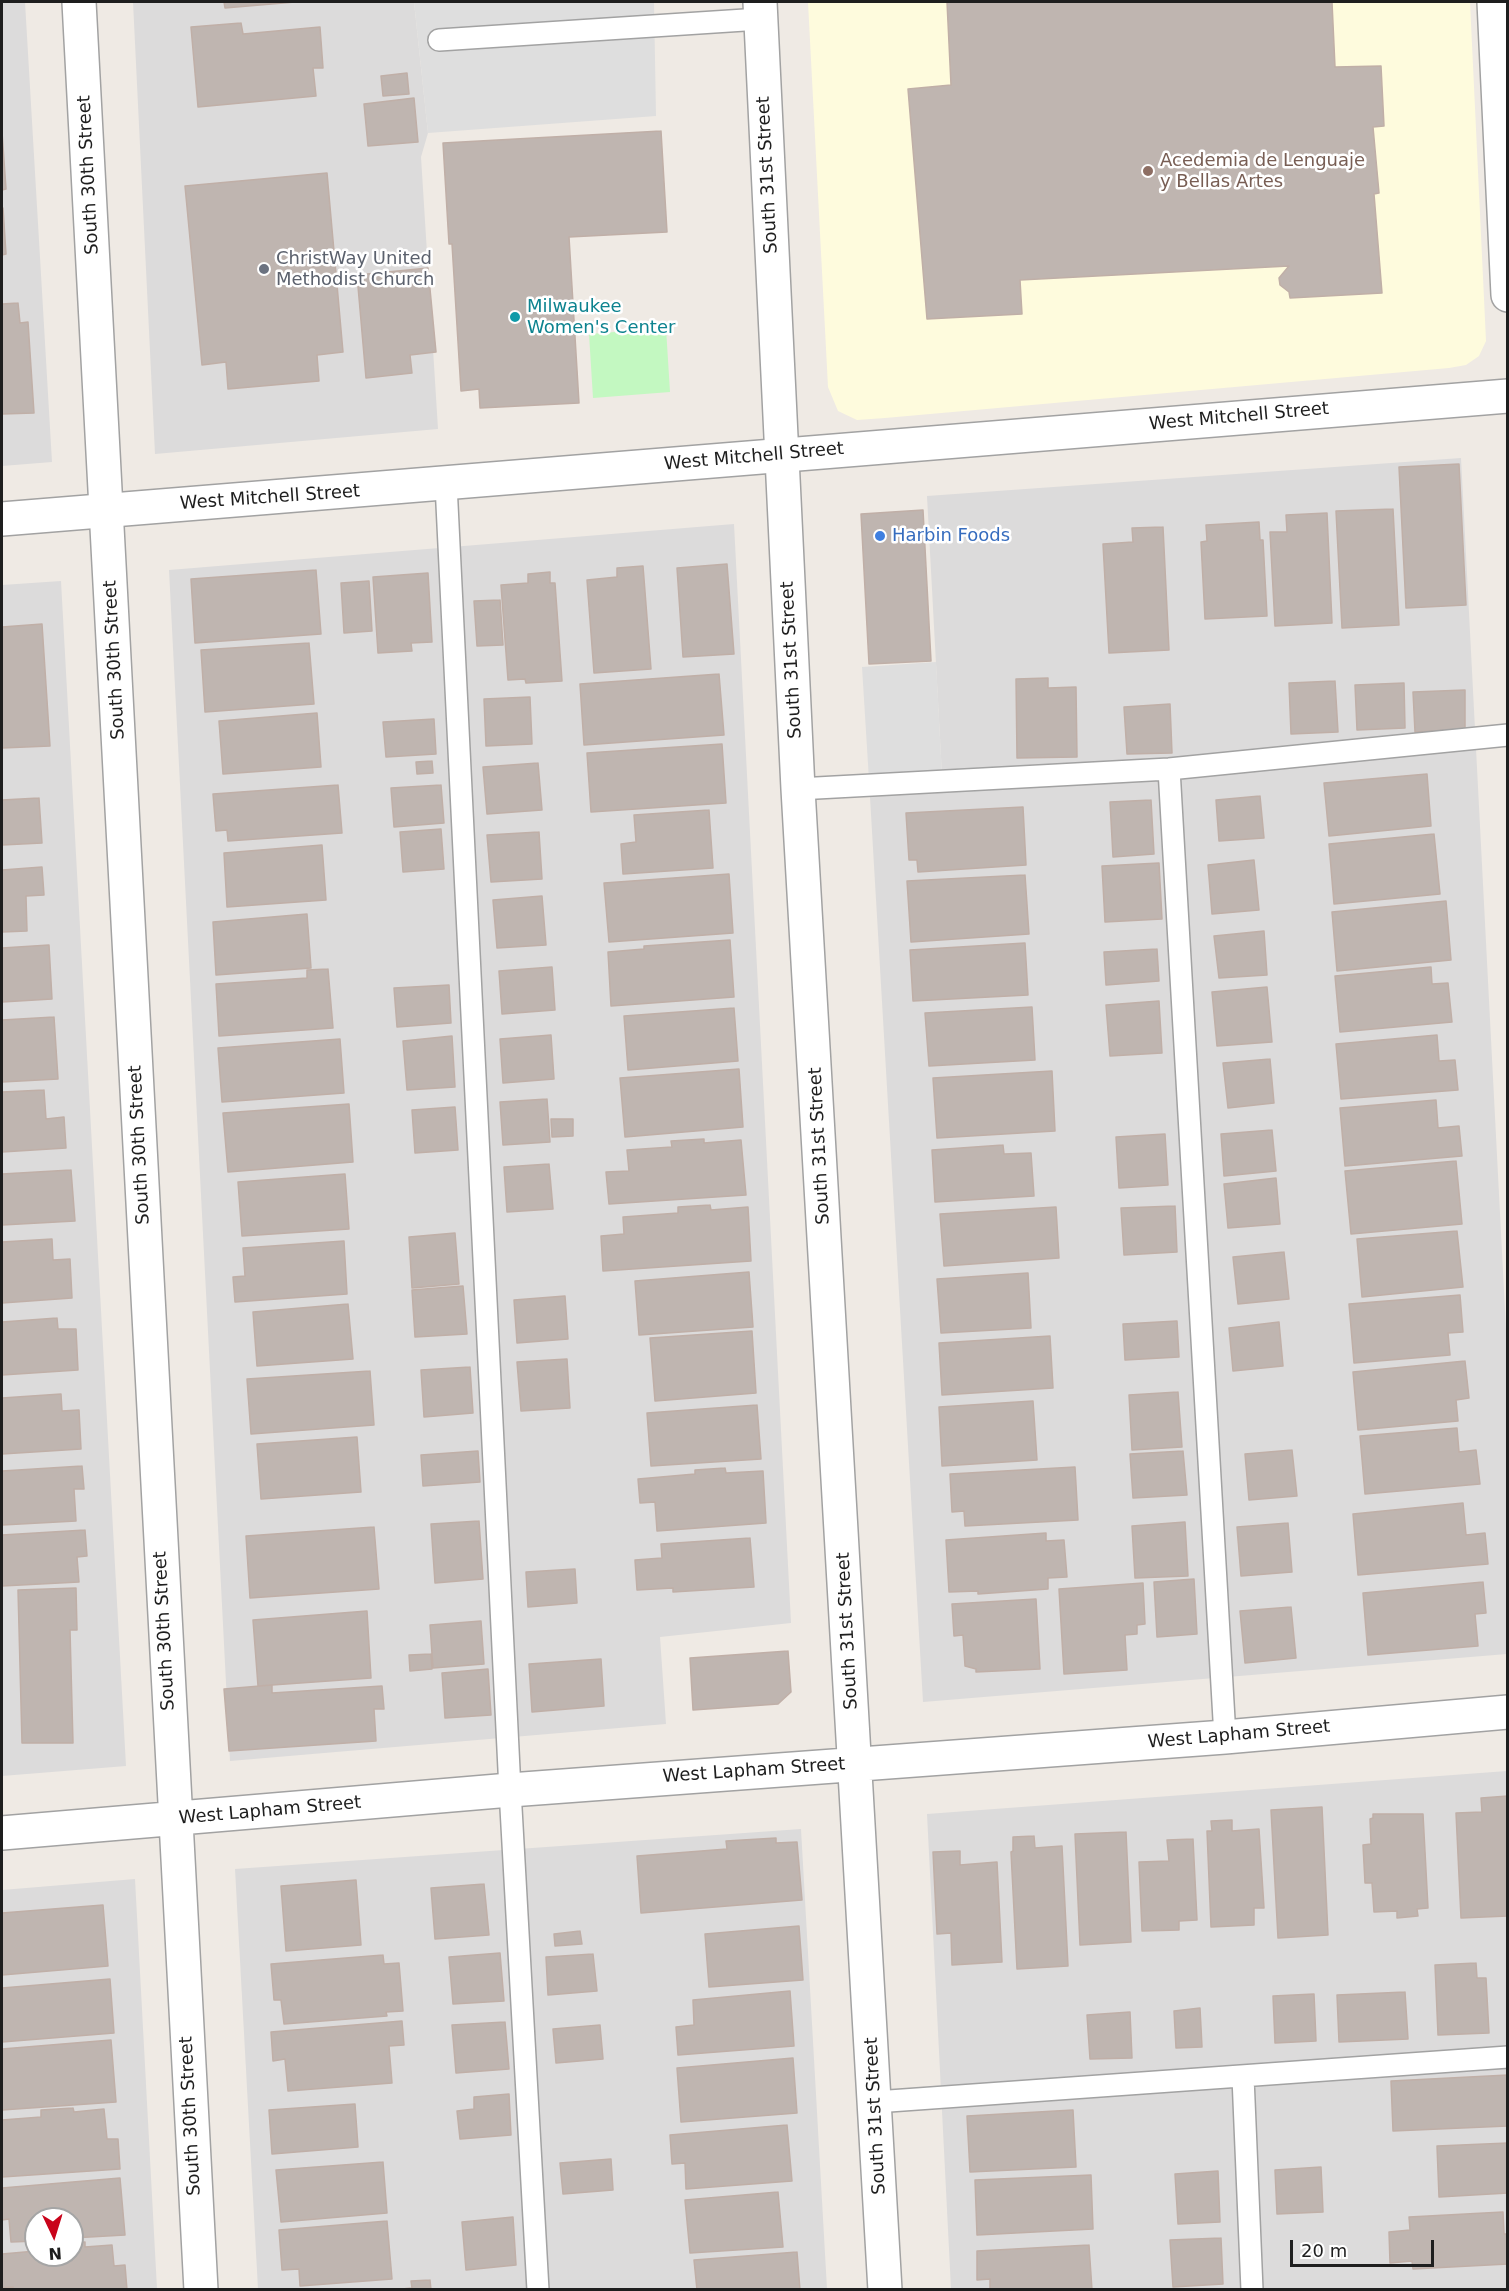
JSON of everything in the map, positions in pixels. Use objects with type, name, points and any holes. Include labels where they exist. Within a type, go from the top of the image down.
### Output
[{"type":"street","name":"South 30th Street","points":[[79,2],[201,2289]]},
{"type":"street","points":[[1494,2],[1508,295]]},
{"type":"street","name":"South 31st Street","points":[[760,10],[798,789],[885,2289]]},
{"type":"street","name":"West Mitchell Street","points":[[2,519],[1508,396]]},
{"type":"street","name":"West Lapham Street","points":[[2,1833],[510,1790],[1225,1737],[1508,1712]]},
{"type":"lane","points":[[439,40],[760,10]]},
{"type":"lane","points":[[446,484],[510,1790],[538,2289]]},
{"type":"lane","points":[[798,789],[1169,769],[1508,735]]},
{"type":"lane","points":[[1169,769],[1225,1737]]},
{"type":"lane","points":[[875,2102],[1508,2057]]},
{"type":"lane","points":[[1243,2077],[1252,2289]]},
{"type":"shaded area","points":[[2,2],[25,2],[52,462],[2,466]]},
{"type":"shaded area","points":[[133,2],[414,2],[428,133],[421,157],[438,429],[155,454]]},
{"type":"shaded area","points":[[414,2],[654,2],[656,116],[428,133]]},
{"type":"shaded area","name":"Acedemia de Lenguaje y Bellas Artes","points":[[808,2],[1470,2],[1486,341],[1479,356],[1466,365],[1449,368],[885,418],[857,420],[838,411],[828,387]]},
{"type":"shaded area","points":[[1461,458],[1507,1349],[1507,1654],[923,1702],[869,780],[942,776],[927,496]]},
{"type":"shaded area","points":[[734,524],[791,1623],[660,1637],[666,1724],[230,1761],[169,570]]},
{"type":"shaded area","points":[[61,581],[126,1766],[2,1776],[2,585]]},
{"type":"shaded area","points":[[936,662],[942,776],[869,780],[862,667]]},
{"type":"shaded area","points":[[1507,1771],[1507,2289],[951,2289],[927,1814]]},
{"type":"shaded area","points":[[801,1829],[827,2289],[258,2289],[235,1869]]},
{"type":"shaded area","points":[[135,1879],[157,2289],[2,2290],[2,1890]]},
{"type":"green space","points":[[666,328],[670,392],[593,398],[589,334]]},
{"type":"building","points":[[224,2],[295,2],[225,8]]},
{"type":"building","points":[[947,2],[1332,2],[1335,67],[1381,66],[1384,126],[1373,127],[1379,193],[1374,194],[1382,293],[1290,298],[1289,292],[1280,285],[1279,278],[1289,266],[1020,280],[1022,314],[927,319],[908,89],[951,85]]},
{"type":"building","points":[[241,23],[243,34],[320,27],[323,68],[313,68],[316,96],[198,107],[191,27]]},
{"type":"building","points":[[407,73],[409,94],[383,96],[381,76]]},
{"type":"building","points":[[414,98],[418,142],[368,146],[364,104]]},
{"type":"building","name":"Milwaukee Women's Center","points":[[661,131],[667,232],[569,237],[579,403],[480,408],[479,389],[461,391],[443,143]]},
{"type":"building","points":[[2,132],[6,189],[2,190]]},
{"type":"building","name":"ChristWay United Methodist Church","points":[[327,173],[343,352],[317,355],[319,381],[228,389],[226,362],[202,365],[185,186]]},
{"type":"building","points":[[2,208],[6,254],[2,255]]},
{"type":"building","points":[[428,268],[436,352],[410,355],[412,373],[366,378],[357,275]]},
{"type":"building","points":[[18,303],[20,323],[28,322],[34,413],[2,414],[2,304]]},
{"type":"building","points":[[1459,464],[1466,605],[1406,608],[1399,467]]},
{"type":"building","points":[[1393,509],[1399,625],[1342,628],[1336,511]]},
{"type":"building","points":[[923,510],[931,661],[869,664],[861,514]]},
{"type":"building","points":[[1327,513],[1332,623],[1275,626],[1270,532],[1287,532],[1286,515]]},
{"type":"building","points":[[1259,522],[1260,540],[1263,540],[1267,616],[1205,619],[1201,542],[1207,541],[1206,525]]},
{"type":"building","points":[[1163,527],[1169,650],[1109,653],[1103,544],[1133,542],[1132,528]]},
{"type":"building","points":[[727,564],[734,654],[683,657],[677,568]]},
{"type":"building","points":[[643,566],[651,669],[594,673],[587,580],[617,577],[617,568]]},
{"type":"building","points":[[316,570],[321,634],[195,643],[191,579]]},
{"type":"building","points":[[550,572],[550,583],[555,583],[562,681],[526,683],[525,679],[508,680],[501,585],[528,583],[528,574]]},
{"type":"building","points":[[428,573],[432,642],[411,643],[412,651],[378,653],[373,577]]},
{"type":"building","points":[[369,581],[372,631],[344,633],[341,583]]},
{"type":"building","points":[[500,600],[503,645],[477,646],[474,601]]},
{"type":"building","points":[[42,624],[50,746],[2,748],[2,627]]},
{"type":"building","points":[[309,643],[314,704],[205,712],[201,650]]},
{"type":"building","points":[[719,674],[724,735],[584,745],[580,684]]},
{"type":"building","points":[[1048,678],[1048,688],[1076,687],[1077,757],[1017,758],[1016,679]]},
{"type":"building","points":[[1335,681],[1338,732],[1291,734],[1289,683]]},
{"type":"building","points":[[1404,683],[1405,728],[1357,730],[1355,685]]},
{"type":"building","points":[[1465,690],[1465,729],[1415,732],[1413,692]]},
{"type":"building","points":[[530,697],[532,744],[486,746],[484,699]]},
{"type":"building","points":[[1170,704],[1172,753],[1127,754],[1124,707]]},
{"type":"building","points":[[317,713],[321,767],[223,774],[219,721]]},
{"type":"building","points":[[434,719],[436,754],[386,757],[383,722]]},
{"type":"building","points":[[722,744],[726,803],[591,812],[587,753]]},
{"type":"building","points":[[432,761],[433,773],[417,774],[416,762]]},
{"type":"building","points":[[538,763],[542,810],[487,814],[483,767]]},
{"type":"building","points":[[1427,774],[1431,826],[1329,836],[1324,783]]},
{"type":"building","points":[[338,785],[342,833],[228,841],[227,830],[216,831],[213,794]]},
{"type":"building","points":[[441,785],[444,823],[394,827],[391,788]]},
{"type":"building","points":[[1260,796],[1264,838],[1219,841],[1216,800]]},
{"type":"building","points":[[39,798],[42,843],[2,845],[2,800]]},
{"type":"building","points":[[1151,800],[1154,854],[1113,857],[1110,802]]},
{"type":"building","points":[[1023,807],[1026,865],[918,872],[917,860],[909,860],[906,813]]},
{"type":"building","points":[[709,810],[713,868],[623,874],[621,844],[636,842],[634,815]]},
{"type":"building","points":[[441,829],[444,869],[403,872],[400,832]]},
{"type":"building","points":[[539,832],[542,879],[491,882],[487,835]]},
{"type":"building","points":[[1434,834],[1440,894],[1334,904],[1329,844]]},
{"type":"building","points":[[322,845],[326,900],[227,907],[224,853]]},
{"type":"building","points":[[1254,860],[1259,910],[1212,914],[1208,865]]},
{"type":"building","points":[[1159,863],[1162,919],[1105,922],[1102,866]]},
{"type":"building","points":[[42,867],[44,895],[26,896],[27,931],[2,932],[2,870]]},
{"type":"building","points":[[729,874],[733,933],[609,942],[604,883]]},
{"type":"building","points":[[1025,875],[1029,934],[911,942],[907,881]]},
{"type":"building","points":[[542,896],[546,945],[497,948],[493,900]]},
{"type":"building","points":[[1446,901],[1451,960],[1337,971],[1332,912]]},
{"type":"building","points":[[307,914],[311,968],[216,975],[213,922]]},
{"type":"building","points":[[1264,931],[1267,975],[1219,978],[1214,936]]},
{"type":"building","points":[[730,940],[734,997],[611,1006],[608,952],[644,949],[644,946]]},
{"type":"building","points":[[1025,943],[1028,995],[913,1001],[910,950]]},
{"type":"building","points":[[49,945],[52,999],[2,1002],[2,948]]},
{"type":"building","points":[[1157,949],[1159,981],[1106,985],[1104,952]]},
{"type":"building","points":[[552,967],[555,1010],[502,1014],[499,971]]},
{"type":"building","points":[[1431,967],[1432,984],[1448,983],[1452,1022],[1340,1032],[1335,976]]},
{"type":"building","points":[[328,969],[333,1028],[219,1036],[216,984],[307,978],[307,970]]},
{"type":"building","points":[[449,985],[451,1023],[397,1027],[394,988]]},
{"type":"building","points":[[1267,987],[1272,1042],[1217,1046],[1212,992]]},
{"type":"building","points":[[1159,1001],[1162,1053],[1110,1056],[1106,1005]]},
{"type":"building","points":[[1032,1007],[1035,1060],[929,1066],[925,1013]]},
{"type":"building","points":[[734,1008],[738,1061],[628,1070],[624,1016]]},
{"type":"building","points":[[54,1017],[58,1079],[2,1082],[2,1020]]},
{"type":"building","points":[[551,1035],[554,1079],[503,1083],[500,1039]]},
{"type":"building","points":[[1437,1035],[1439,1061],[1455,1060],[1458,1090],[1341,1099],[1336,1044]]},
{"type":"building","points":[[452,1036],[455,1087],[407,1090],[403,1041]]},
{"type":"building","points":[[340,1039],[344,1093],[222,1102],[218,1048]]},
{"type":"building","points":[[1270,1059],[1274,1103],[1228,1108],[1223,1063]]},
{"type":"building","points":[[739,1069],[743,1127],[625,1137],[620,1078]]},
{"type":"building","points":[[1052,1071],[1055,1131],[937,1138],[933,1078]]},
{"type":"building","points":[[44,1090],[46,1119],[64,1117],[66,1148],[2,1152],[2,1092]]},
{"type":"building","points":[[547,1099],[550,1142],[503,1145],[500,1102]]},
{"type":"building","points":[[1436,1100],[1438,1128],[1459,1126],[1462,1156],[1345,1166],[1340,1108]]},
{"type":"building","points":[[349,1104],[353,1162],[228,1172],[223,1113]]},
{"type":"building","points":[[455,1107],[458,1150],[415,1153],[412,1110]]},
{"type":"building","points":[[551,1119],[573,1119],[573,1136],[552,1137]]},
{"type":"building","points":[[1272,1130],[1276,1171],[1224,1176],[1221,1134]]},
{"type":"building","points":[[1165,1134],[1168,1185],[1119,1188],[1116,1137]]},
{"type":"building","points":[[704,1139],[704,1143],[741,1140],[746,1195],[609,1204],[606,1172],[629,1171],[627,1150],[672,1147],[671,1141]]},
{"type":"building","points":[[1003,1145],[1004,1154],[1031,1153],[1034,1196],[935,1202],[932,1150]]},
{"type":"building","points":[[1456,1161],[1462,1224],[1351,1234],[1345,1171]]},
{"type":"building","points":[[549,1164],[553,1209],[507,1212],[504,1167]]},
{"type":"building","points":[[71,1170],[75,1221],[2,1225],[2,1174]]},
{"type":"building","points":[[345,1174],[349,1229],[242,1236],[238,1182]]},
{"type":"building","points":[[1276,1178],[1280,1224],[1228,1228],[1224,1184]]},
{"type":"building","points":[[710,1205],[711,1210],[748,1207],[751,1261],[603,1271],[601,1236],[624,1234],[623,1217],[678,1213],[678,1207]]},
{"type":"building","points":[[1175,1206],[1177,1252],[1124,1255],[1121,1208]]},
{"type":"building","points":[[1056,1207],[1059,1258],[944,1266],[940,1214]]},
{"type":"building","points":[[1457,1231],[1463,1287],[1362,1297],[1357,1239]]},
{"type":"building","points":[[455,1233],[459,1284],[412,1288],[409,1237]]},
{"type":"building","points":[[52,1239],[53,1260],[70,1259],[72,1298],[2,1303],[2,1242]]},
{"type":"building","points":[[344,1241],[347,1294],[235,1302],[233,1277],[245,1276],[243,1248]]},
{"type":"building","points":[[1284,1252],[1289,1299],[1238,1304],[1233,1257]]},
{"type":"building","points":[[749,1272],[753,1327],[639,1335],[635,1281]]},
{"type":"building","points":[[1028,1273],[1031,1328],[941,1333],[937,1279]]},
{"type":"building","points":[[463,1286],[467,1334],[415,1337],[412,1290]]},
{"type":"building","points":[[1460,1295],[1463,1332],[1448,1333],[1450,1355],[1354,1363],[1349,1304]]},
{"type":"building","points":[[565,1296],[568,1339],[517,1343],[514,1300]]},
{"type":"building","points":[[348,1304],[353,1359],[257,1366],[253,1312]]},
{"type":"building","points":[[57,1318],[58,1329],[76,1329],[78,1370],[2,1375],[2,1322]]},
{"type":"building","points":[[1177,1321],[1179,1357],[1125,1360],[1123,1324]]},
{"type":"building","points":[[1279,1322],[1283,1366],[1233,1371],[1229,1328]]},
{"type":"building","points":[[752,1331],[756,1393],[655,1401],[650,1338]]},
{"type":"building","points":[[1050,1336],[1053,1388],[942,1395],[939,1343]]},
{"type":"building","points":[[567,1359],[570,1408],[521,1411],[517,1362]]},
{"type":"building","points":[[1465,1361],[1469,1398],[1456,1400],[1458,1421],[1358,1430],[1353,1372]]},
{"type":"building","points":[[470,1367],[473,1413],[424,1417],[421,1370]]},
{"type":"building","points":[[370,1371],[374,1425],[251,1434],[247,1379]]},
{"type":"building","points":[[1178,1392],[1182,1447],[1132,1450],[1129,1395]]},
{"type":"building","points":[[61,1394],[62,1411],[79,1410],[81,1449],[2,1454],[2,1398]]},
{"type":"building","points":[[1033,1401],[1037,1460],[942,1466],[939,1407]]},
{"type":"building","points":[[757,1405],[761,1459],[651,1466],[647,1413]]},
{"type":"building","points":[[1457,1428],[1459,1452],[1476,1450],[1480,1484],[1365,1494],[1360,1436]]},
{"type":"building","points":[[357,1437],[361,1492],[261,1499],[257,1444]]},
{"type":"building","points":[[1292,1450],[1297,1496],[1249,1500],[1245,1454]]},
{"type":"building","points":[[478,1451],[480,1482],[423,1486],[421,1455]]},
{"type":"building","points":[[1183,1451],[1187,1495],[1133,1498],[1130,1454]]},
{"type":"building","points":[[82,1466],[84,1489],[74,1489],[76,1521],[2,1525],[2,1471]]},
{"type":"building","points":[[1075,1467],[1078,1520],[965,1526],[964,1511],[952,1512],[950,1474]]},
{"type":"building","points":[[725,1468],[726,1473],[763,1471],[766,1523],[657,1531],[655,1502],[640,1503],[638,1479],[695,1474],[695,1470]]},
{"type":"building","points":[[1463,1503],[1466,1535],[1485,1533],[1488,1564],[1358,1575],[1353,1514]]},
{"type":"building","points":[[479,1521],[483,1579],[435,1583],[431,1524]]},
{"type":"building","points":[[1185,1522],[1188,1576],[1135,1578],[1132,1526]]},
{"type":"building","points":[[1288,1523],[1292,1572],[1241,1576],[1237,1527]]},
{"type":"building","points":[[374,1527],[379,1589],[250,1598],[246,1536]]},
{"type":"building","points":[[85,1530],[87,1556],[77,1557],[79,1582],[2,1586],[2,1535]]},
{"type":"building","points":[[1046,1533],[1046,1541],[1064,1540],[1067,1577],[1048,1578],[1048,1589],[978,1594],[978,1591],[949,1592],[946,1540]]},
{"type":"building","points":[[750,1538],[754,1587],[673,1592],[673,1588],[637,1590],[635,1560],[662,1558],[661,1544]]},
{"type":"building","points":[[575,1569],[577,1603],[528,1607],[526,1572]]},
{"type":"building","points":[[1194,1579],[1197,1634],[1157,1637],[1154,1582]]},
{"type":"building","points":[[1483,1582],[1486,1613],[1475,1614],[1478,1646],[1368,1655],[1363,1593]]},
{"type":"building","points":[[1143,1583],[1145,1624],[1137,1625],[1137,1634],[1125,1635],[1127,1670],[1064,1674],[1059,1589]]},
{"type":"building","points":[[76,1588],[77,1630],[70,1630],[73,1743],[22,1743],[18,1590]]},
{"type":"building","points":[[1036,1599],[1040,1669],[976,1672],[976,1669],[965,1666],[963,1635],[954,1636],[952,1604]]},
{"type":"building","points":[[1291,1607],[1296,1658],[1245,1663],[1240,1611]]},
{"type":"building","points":[[367,1611],[371,1678],[258,1686],[253,1620]]},
{"type":"building","points":[[481,1621],[484,1664],[433,1668],[430,1625]]},
{"type":"building","points":[[788,1651],[791,1692],[778,1704],[693,1710],[690,1658]]},
{"type":"building","points":[[431,1654],[432,1669],[410,1671],[409,1655]]},
{"type":"building","points":[[601,1659],[604,1706],[532,1712],[529,1664]]},
{"type":"building","points":[[488,1669],[491,1715],[445,1718],[442,1673]]},
{"type":"building","points":[[272,1685],[272,1693],[382,1686],[384,1709],[374,1709],[376,1741],[229,1751],[224,1689]]},
{"type":"building","points":[[1508,1796],[1508,1916],[1461,1918],[1456,1813],[1482,1812],[1481,1798]]},
{"type":"building","points":[[1322,1807],[1328,1935],[1278,1938],[1271,1810]]},
{"type":"building","points":[[1373,1814],[1423,1814],[1428,1908],[1417,1909],[1418,1916],[1397,1918],[1397,1911],[1374,1912],[1372,1883],[1365,1883],[1363,1845],[1371,1844],[1370,1819],[1373,1818]]},
{"type":"building","points":[[1232,1820],[1232,1831],[1259,1829],[1264,1908],[1254,1908],[1254,1925],[1211,1927],[1207,1831],[1212,1831],[1211,1821]]},
{"type":"building","points":[[1126,1832],[1131,1942],[1080,1945],[1075,1834]]},
{"type":"building","points":[[1034,1836],[1035,1848],[1062,1846],[1068,1966],[1017,1969],[1011,1852],[1013,1851],[1013,1837]]},
{"type":"building","points":[[776,1838],[776,1843],[797,1842],[802,1900],[641,1913],[637,1856],[727,1849],[726,1841]]},
{"type":"building","points":[[1193,1839],[1197,1920],[1179,1921],[1179,1930],[1142,1931],[1139,1862],[1169,1861],[1167,1840]]},
{"type":"building","points":[[960,1851],[960,1865],[997,1862],[1002,1962],[952,1965],[951,1933],[937,1934],[933,1852]]},
{"type":"building","points":[[356,1880],[361,1945],[286,1951],[281,1886]]},
{"type":"building","points":[[484,1884],[489,1935],[435,1939],[431,1888]]},
{"type":"building","points":[[103,1905],[108,1966],[2,1975],[2,1913]]},
{"type":"building","points":[[799,1926],[803,1980],[709,1987],[705,1934]]},
{"type":"building","points":[[580,1931],[582,1944],[555,1946],[554,1934]]},
{"type":"building","points":[[500,1953],[504,2001],[453,2004],[449,1957]]},
{"type":"building","points":[[593,1954],[597,1991],[548,1995],[546,1957]]},
{"type":"building","points":[[383,1955],[384,1964],[399,1963],[403,2011],[386,2012],[387,2016],[284,2024],[281,2000],[274,2000],[271,1964]]},
{"type":"building","points":[[1476,1963],[1477,1978],[1486,1978],[1489,2033],[1438,2035],[1435,1965]]},
{"type":"building","points":[[110,1979],[114,2033],[2,2042],[2,1988]]},
{"type":"building","points":[[790,1991],[794,2046],[678,2055],[676,2027],[694,2025],[693,2000]]},
{"type":"building","points":[[1405,1992],[1408,2039],[1339,2042],[1337,1995]]},
{"type":"building","points":[[1314,1994],[1316,2041],[1275,2043],[1273,1996]]},
{"type":"building","points":[[1200,2008],[1202,2047],[1176,2048],[1174,2011]]},
{"type":"building","points":[[1130,2012],[1132,2058],[1090,2059],[1087,2015]]},
{"type":"building","points":[[402,2021],[404,2045],[389,2046],[392,2083],[288,2091],[285,2059],[273,2061],[271,2032]]},
{"type":"building","points":[[505,2022],[509,2069],[456,2073],[452,2025]]},
{"type":"building","points":[[600,2025],[603,2059],[556,2063],[553,2029]]},
{"type":"building","points":[[111,2040],[116,2102],[2,2110],[2,2049]]},
{"type":"building","points":[[793,2058],[797,2113],[681,2122],[677,2068]]},
{"type":"building","points":[[1508,2075],[1508,2126],[1393,2131],[1391,2081]]},
{"type":"building","points":[[509,2094],[511,2135],[460,2139],[457,2111],[474,2109],[474,2097]]},
{"type":"building","points":[[355,2104],[358,2147],[272,2154],[269,2110]]},
{"type":"building","points":[[73,2108],[74,2112],[104,2109],[107,2139],[118,2139],[120,2169],[2,2177],[2,2120],[41,2117],[41,2110]]},
{"type":"building","points":[[1073,2110],[1076,2167],[970,2172],[967,2116]]},
{"type":"building","points":[[787,2125],[792,2181],[686,2189],[685,2163],[672,2164],[670,2135]]},
{"type":"building","points":[[1508,2143],[1508,2193],[1439,2197],[1437,2146]]},
{"type":"building","points":[[611,2159],[613,2190],[563,2194],[560,2163]]},
{"type":"building","points":[[383,2162],[387,2213],[281,2222],[276,2170]]},
{"type":"building","points":[[1321,2167],[1323,2212],[1277,2214],[1275,2170]]},
{"type":"building","points":[[1218,2171],[1220,2222],[1178,2224],[1175,2174]]},
{"type":"building","points":[[1091,2175],[1093,2229],[977,2235],[975,2180]]},
{"type":"building","points":[[120,2178],[125,2235],[84,2237],[84,2207],[24,2207],[24,2241],[11,2242],[9,2219],[2,2220],[2,2188]]},
{"type":"building","points":[[778,2192],[783,2247],[690,2253],[685,2200]]},
{"type":"building","points":[[1503,2212],[1504,2234],[1508,2234],[1508,2264],[1413,2269],[1412,2261],[1390,2263],[1389,2232],[1410,2230],[1409,2217]]},
{"type":"building","points":[[513,2217],[516,2265],[466,2270],[462,2222]]},
{"type":"building","points":[[387,2221],[392,2279],[300,2286],[299,2269],[282,2270],[279,2230]]},
{"type":"building","points":[[1221,2238],[1223,2284],[1173,2287],[1170,2240]]},
{"type":"building","points":[[84,2242],[85,2247],[112,2245],[114,2266],[125,2265],[127,2290],[13,2290],[13,2287],[2,2288],[2,2254],[24,2252],[24,2267],[84,2267]]},
{"type":"building","points":[[1089,2245],[1092,2290],[990,2290],[990,2279],[977,2280],[977,2251]]},
{"type":"building","points":[[797,2252],[800,2290],[697,2290],[694,2260]]},
{"type":"building","points":[[430,2280],[431,2290],[392,2290],[412,2288],[411,2281]]},
{"type":"place","name":"Acedemia de Lenguaje y Bellas Artes","points":[[1148,171]]},
{"type":"place","name":"ChristWay United Methodist Church","points":[[264,269]]},
{"type":"place","name":"Milwaukee Women's Center","points":[[515,317]]},
{"type":"place","name":"Harbin Foods","points":[[880,536]]}]
